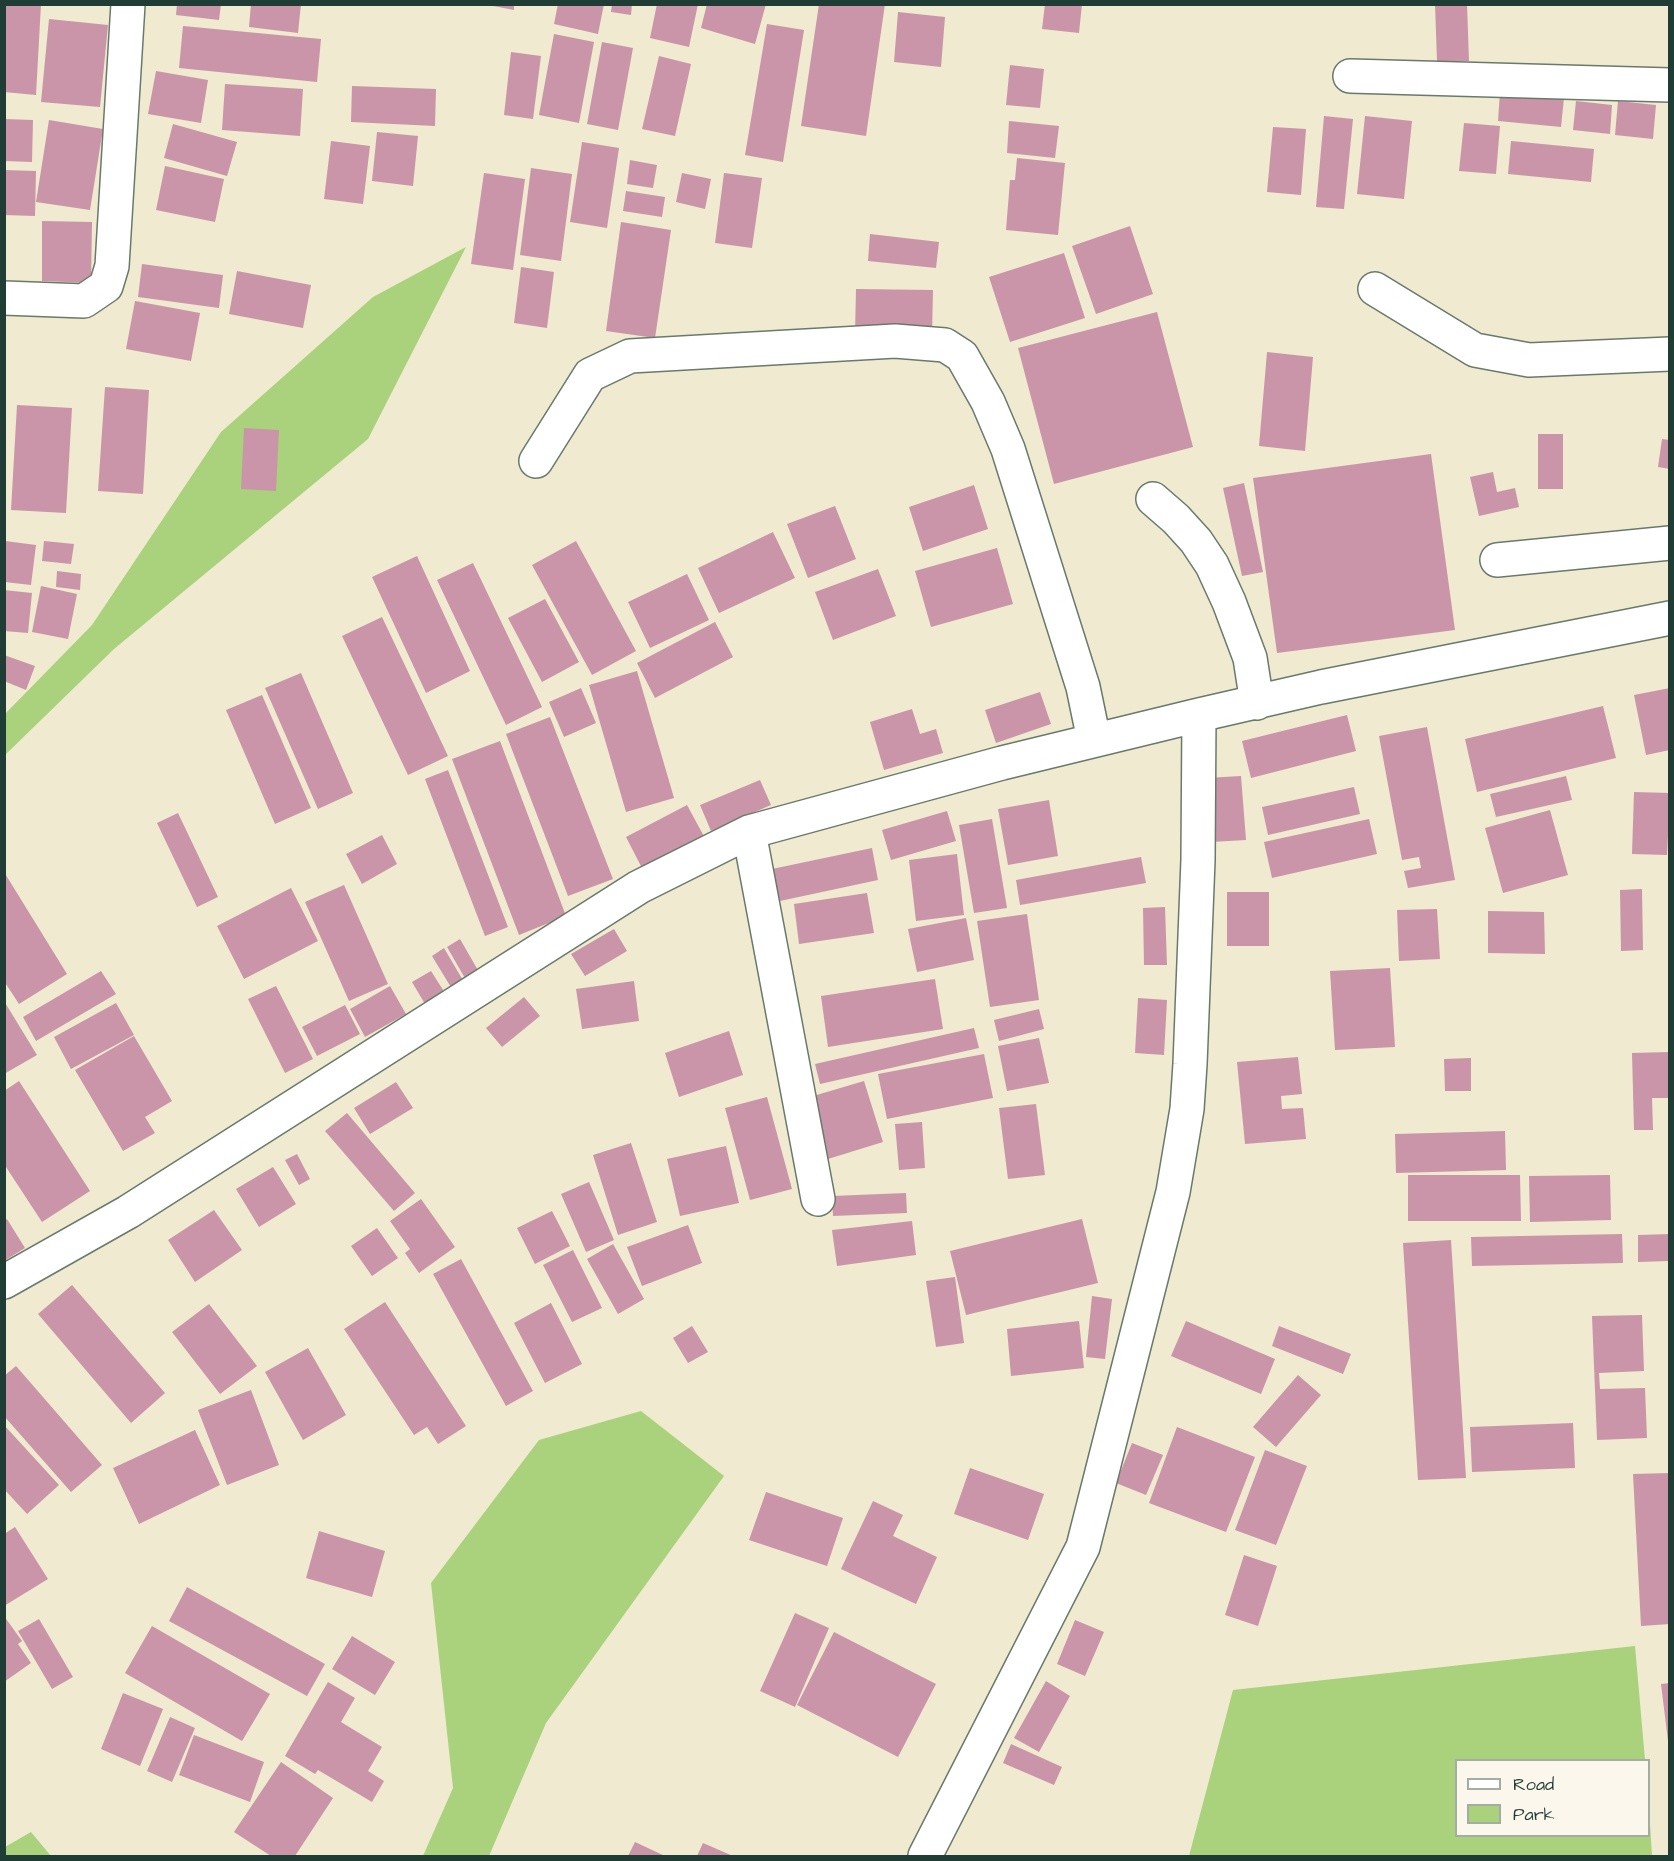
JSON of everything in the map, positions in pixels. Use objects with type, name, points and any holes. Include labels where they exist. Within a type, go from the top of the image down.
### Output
[{"type":"street","points":[[4,298],[84,302],[106,286],[112,266],[128,4]]},
{"type":"street","points":[[1350,76],[1670,85]]},
{"type":"street","points":[[1375,289],[1475,350],[1529,360],[1670,354]]},
{"type":"street","points":[[536,461],[590,375],[630,356],[895,341],[945,345],[962,356],[988,402],[1008,449],[1083,687],[1094,740]]},
{"type":"street","points":[[1153,499],[1190,534],[1212,565],[1250,658],[1257,703]]},
{"type":"street","points":[[1497,560],[1670,543]]},
{"type":"street","points":[[4,1282],[128,1212],[639,887],[749,832],[1094,740],[1199,715],[1333,685],[1670,618]]},
{"type":"street","points":[[925,1857],[1083,1546],[1173,1192],[1187,1109],[1190,1064],[1198,860],[1199,715]]},
{"type":"street","points":[[749,832],[818,1199]]},
{"type":"green space","points":[[466,247],[368,439],[114,649],[5,755],[5,714],[92,625],[221,432],[373,297]]},
{"type":"green space","points":[[641,1411],[724,1476],[546,1723],[489,1856],[423,1856],[453,1788],[431,1583],[539,1440]]},
{"type":"green space","points":[[1635,1646],[1645,1759],[1455,1759],[1455,1837],[1650,1837],[1650,1824],[1652,1856],[1189,1856],[1233,1690]]},
{"type":"green space","points":[[31,1832],[51,1856],[5,1856],[5,1847]]},
{"type":"building","points":[[4,4],[41,4],[36,95],[4,92]]},
{"type":"building","points":[[177,4],[221,4],[219,20],[176,15]]},
{"type":"building","points":[[251,4],[301,4],[298,33],[249,27]]},
{"type":"building","points":[[483,4],[514,4],[514,10]]},
{"type":"building","points":[[558,4],[604,4],[598,34],[554,24]]},
{"type":"building","points":[[612,4],[632,4],[631,15],[611,12]]},
{"type":"building","points":[[657,4],[698,4],[689,47],[650,38]]},
{"type":"building","points":[[707,4],[766,4],[755,44],[701,28]]},
{"type":"building","points":[[819,4],[885,4],[866,136],[801,126]]},
{"type":"building","points":[[1045,4],[1082,4],[1079,33],[1042,29]]},
{"type":"building","points":[[1435,4],[1467,4],[1469,61],[1437,61]]},
{"type":"building","points":[[898,12],[945,17],[941,67],[894,62]]},
{"type":"building","points":[[49,19],[108,25],[100,107],[41,102]]},
{"type":"building","points":[[767,24],[804,30],[783,162],[745,155]]},
{"type":"building","points":[[183,26],[321,39],[317,82],[179,68]]},
{"type":"building","points":[[554,34],[594,42],[579,123],[539,115]]},
{"type":"building","points":[[602,42],[633,48],[618,130],[587,124]]},
{"type":"building","points":[[511,52],[541,56],[533,119],[504,115]]},
{"type":"building","points":[[659,56],[691,64],[675,136],[642,129]]},
{"type":"building","points":[[1010,65],[1044,69],[1040,108],[1006,105]]},
{"type":"building","points":[[156,71],[208,80],[201,123],[148,114]]},
{"type":"building","points":[[225,84],[303,89],[300,136],[222,130]]},
{"type":"building","points":[[352,86],[436,89],[435,126],[351,122]]},
{"type":"building","points":[[1500,92],[1564,98],[1561,127],[1498,121]]},
{"type":"building","points":[[1576,101],[1612,105],[1610,134],[1573,130]]},
{"type":"building","points":[[1618,101],[1656,105],[1653,139],[1615,135]]},
{"type":"building","points":[[1324,116],[1353,119],[1344,209],[1316,207]]},
{"type":"building","points":[[1365,116],[1412,121],[1404,199],[1357,194]]},
{"type":"building","points":[[4,119],[33,120],[32,162],[4,161]]},
{"type":"building","points":[[49,120],[103,129],[90,210],[36,202]]},
{"type":"building","points":[[1009,121],[1059,126],[1055,158],[1007,153]]},
{"type":"building","points":[[1464,123],[1500,126],[1496,174],[1459,171]]},
{"type":"building","points":[[173,124],[237,142],[227,176],[164,158]]},
{"type":"building","points":[[1273,127],[1306,129],[1301,195],[1267,192]]},
{"type":"building","points":[[377,132],[418,136],[413,186],[372,181]]},
{"type":"building","points":[[331,141],[370,146],[363,204],[324,199]]},
{"type":"building","points":[[1511,141],[1594,149],[1591,182],[1508,174]]},
{"type":"building","points":[[582,142],[619,148],[607,228],[570,222]]},
{"type":"building","points":[[1017,158],[1065,163],[1058,235],[1006,230],[1010,180],[1015,180]]},
{"type":"building","points":[[630,160],[657,165],[653,188],[627,184]]},
{"type":"building","points":[[165,166],[224,179],[215,222],[156,210]]},
{"type":"building","points":[[531,168],[572,174],[561,261],[520,255]]},
{"type":"building","points":[[4,170],[36,171],[35,216],[4,215]]},
{"type":"building","points":[[484,173],[525,179],[513,270],[471,264]]},
{"type":"building","points":[[682,173],[711,179],[705,209],[676,202]]},
{"type":"building","points":[[724,173],[762,178],[752,248],[715,243]]},
{"type":"building","points":[[626,191],[665,197],[662,217],[623,211]]},
{"type":"building","points":[[42,221],[92,222],[91,283],[42,281]]},
{"type":"building","points":[[621,222],[671,230],[655,338],[606,331]]},
{"type":"building","points":[[1130,226],[1153,294],[1096,314],[1072,246]]},
{"type":"building","points":[[870,234],[939,242],[936,268],[868,261]]},
{"type":"building","points":[[1064,253],[1085,318],[1010,342],[989,277]]},
{"type":"building","points":[[142,264],[223,275],[219,308],[138,297]]},
{"type":"building","points":[[521,267],[554,272],[547,328],[514,323]]},
{"type":"building","points":[[237,271],[311,285],[303,328],[229,314]]},
{"type":"building","points":[[856,289],[933,290],[932,335],[855,334]]},
{"type":"building","points":[[135,301],[200,313],[191,361],[126,349]]},
{"type":"building","points":[[1157,312],[1193,447],[1054,484],[1018,348]]},
{"type":"building","points":[[1267,352],[1313,357],[1305,451],[1259,446]]},
{"type":"building","points":[[105,387],[149,390],[143,494],[98,491]]},
{"type":"building","points":[[17,405],[72,408],[66,513],[11,510]]},
{"type":"building","points":[[244,428],[279,430],[276,491],[241,489]]},
{"type":"building","points":[[1538,434],[1563,434],[1563,489],[1538,489]]},
{"type":"building","points":[[1662,439],[1670,440],[1670,469],[1658,467]]},
{"type":"building","points":[[1431,454],[1455,630],[1277,653],[1253,478]]},
{"type":"building","points":[[1493,472],[1497,492],[1515,488],[1519,507],[1479,516],[1470,477]]},
{"type":"building","points":[[1244,483],[1263,572],[1242,576],[1223,488]]},
{"type":"building","points":[[974,485],[988,529],[923,551],[909,507]]},
{"type":"building","points":[[835,506],[856,559],[808,578],[787,524]]},
{"type":"building","points":[[773,532],[795,578],[719,613],[698,568]]},
{"type":"building","points":[[5,541],[36,545],[31,585],[5,582]]},
{"type":"building","points":[[44,541],[74,544],[71,564],[42,561]]},
{"type":"building","points":[[576,541],[636,651],[592,675],[532,565]]},
{"type":"building","points":[[997,548],[1013,604],[931,627],[915,571]]},
{"type":"building","points":[[417,556],[470,671],[426,693],[372,577]]},
{"type":"building","points":[[473,563],[542,707],[506,725],[437,580]]},
{"type":"building","points":[[878,569],[896,616],[833,640],[815,592]]},
{"type":"building","points":[[57,571],[81,574],[80,590],[56,587]]},
{"type":"building","points":[[687,574],[709,620],[650,648],[628,602]]},
{"type":"building","points":[[41,586],[77,594],[68,639],[32,632]]},
{"type":"building","points":[[4,590],[32,593],[28,633],[4,631]]},
{"type":"building","points":[[545,599],[579,662],[542,682],[508,618]]},
{"type":"building","points":[[382,617],[448,756],[408,775],[342,636]]},
{"type":"building","points":[[715,622],[733,657],[655,698],[637,663]]},
{"type":"building","points":[[4,655],[35,666],[26,690],[4,681]]},
{"type":"building","points":[[637,671],[674,798],[626,812],[589,685]]},
{"type":"building","points":[[301,673],[353,793],[318,809],[265,688]]},
{"type":"building","points":[[581,688],[596,723],[564,737],[549,702]]},
{"type":"building","points":[[1670,688],[1670,750],[1646,755],[1634,695]]},
{"type":"building","points":[[1040,692],[1051,724],[996,743],[985,710]]},
{"type":"building","points":[[262,695],[311,808],[275,824],[226,710]]},
{"type":"building","points":[[1603,706],[1616,758],[1477,792],[1465,739]]},
{"type":"building","points":[[912,709],[920,734],[936,729],[943,753],[884,770],[870,722]]},
{"type":"building","points":[[1347,715],[1356,751],[1251,778],[1242,741]]},
{"type":"building","points":[[550,717],[613,879],[568,896],[506,734]]},
{"type":"building","points":[[1427,727],[1455,880],[1408,888],[1404,871],[1421,868],[1419,857],[1402,860],[1379,736]]},
{"type":"building","points":[[500,741],[566,916],[519,935],[452,759]]},
{"type":"building","points":[[448,770],[508,927],[485,936],[425,779]]},
{"type":"building","points":[[1241,776],[1246,840],[1211,842],[1206,778]]},
{"type":"building","points":[[1566,776],[1572,800],[1496,817],[1490,794]]},
{"type":"building","points":[[760,780],[771,805],[711,831],[700,805]]},
{"type":"building","points":[[1354,787],[1360,814],[1268,835],[1262,807]]},
{"type":"building","points":[[1634,792],[1670,793],[1667,855],[1632,854]]},
{"type":"building","points":[[1049,800],[1058,856],[1008,865],[998,809]]},
{"type":"building","points":[[687,805],[706,840],[644,872],[626,837]]},
{"type":"building","points":[[1550,810],[1568,875],[1503,893],[1485,828]]},
{"type":"building","points":[[947,811],[956,841],[891,860],[882,830]]},
{"type":"building","points":[[178,813],[218,897],[197,907],[157,823]]},
{"type":"building","points":[[992,819],[1007,908],[974,913],[959,825]]},
{"type":"building","points":[[1369,819],[1377,854],[1272,878],[1264,842]]},
{"type":"building","points":[[382,835],[397,864],[362,884],[346,854]]},
{"type":"building","points":[[872,848],[878,880],[780,901],[772,869]]},
{"type":"building","points":[[957,854],[964,915],[916,921],[909,860]]},
{"type":"building","points":[[1141,857],[1146,883],[1020,905],[1016,880]]},
{"type":"building","points":[[4,872],[67,974],[19,1004],[4,981]]},
{"type":"building","points":[[344,885],[388,984],[349,1001],[305,902]]},
{"type":"building","points":[[291,888],[318,941],[244,979],[217,926]]},
{"type":"building","points":[[1642,889],[1643,950],[1621,951],[1620,890]]},
{"type":"building","points":[[1227,892],[1269,892],[1269,946],[1227,946]]},
{"type":"building","points":[[867,893],[874,933],[799,944],[794,904]]},
{"type":"building","points":[[1165,907],[1167,965],[1144,965],[1143,908]]},
{"type":"building","points":[[1437,909],[1440,959],[1399,961],[1397,910]]},
{"type":"building","points":[[1488,911],[1544,912],[1545,954],[1488,953]]},
{"type":"building","points":[[1027,914],[1039,1000],[990,1007],[977,921]]},
{"type":"building","points":[[966,918],[974,960],[917,972],[908,929]]},
{"type":"building","points":[[614,929],[627,951],[585,976],[571,954]]},
{"type":"building","points":[[460,939],[479,972],[466,980],[447,947]]},
{"type":"building","points":[[444,948],[464,982],[452,989],[432,956]]},
{"type":"building","points":[[1390,968],[1395,1047],[1335,1050],[1330,971]]},
{"type":"building","points":[[101,971],[116,994],[36,1041],[23,1017]]},
{"type":"building","points":[[431,971],[445,993],[425,1004],[412,982]]},
{"type":"building","points":[[935,979],[943,1029],[828,1047],[821,996]]},
{"type":"building","points":[[634,981],[639,1021],[582,1029],[576,989]]},
{"type":"building","points":[[276,986],[313,1059],[285,1073],[248,999]]},
{"type":"building","points":[[390,986],[406,1014],[365,1037],[350,1009]]},
{"type":"building","points":[[524,997],[540,1016],[502,1047],[486,1028]]},
{"type":"building","points":[[1138,998],[1167,1000],[1164,1055],[1135,1053]]},
{"type":"building","points":[[4,1001],[37,1055],[4,1074]]},
{"type":"building","points":[[116,1003],[134,1035],[71,1069],[54,1037]]},
{"type":"building","points":[[345,1005],[360,1034],[317,1056],[302,1027]]},
{"type":"building","points":[[1039,1009],[1044,1029],[999,1041],[994,1020]]},
{"type":"building","points":[[974,1028],[979,1048],[820,1084],[815,1064]]},
{"type":"building","points":[[729,1031],[743,1075],[679,1097],[665,1053]]},
{"type":"building","points":[[134,1036],[172,1101],[145,1117],[155,1133],[123,1151],[75,1070]]},
{"type":"building","points":[[1039,1038],[1049,1083],[1007,1091],[998,1046]]},
{"type":"building","points":[[1670,1052],[1670,1098],[1652,1098],[1653,1130],[1634,1130],[1632,1053]]},
{"type":"building","points":[[984,1054],[993,1098],[887,1119],[878,1074]]},
{"type":"building","points":[[1298,1057],[1302,1094],[1281,1096],[1282,1109],[1303,1108],[1306,1139],[1245,1144],[1237,1062]]},
{"type":"building","points":[[1471,1058],[1471,1091],[1445,1091],[1444,1059]]},
{"type":"building","points":[[19,1081],[90,1191],[42,1222],[4,1164],[4,1091]]},
{"type":"building","points":[[864,1081],[883,1142],[828,1159],[810,1097]]},
{"type":"building","points":[[396,1082],[413,1108],[370,1134],[354,1108]]},
{"type":"building","points":[[767,1097],[792,1189],[750,1200],[725,1108]]},
{"type":"building","points":[[1036,1104],[1045,1175],[1008,1179],[999,1108]]},
{"type":"building","points":[[347,1113],[415,1193],[394,1211],[325,1131]]},
{"type":"building","points":[[922,1122],[925,1168],[899,1170],[895,1124]]},
{"type":"building","points":[[1505,1131],[1506,1170],[1396,1173],[1395,1134]]},
{"type":"building","points":[[631,1143],[657,1222],[618,1235],[593,1155]]},
{"type":"building","points":[[726,1146],[739,1203],[680,1216],[667,1159]]},
{"type":"building","points":[[297,1154],[310,1179],[299,1185],[285,1160]]},
{"type":"building","points":[[273,1167],[296,1204],[259,1227],[236,1189]]},
{"type":"building","points":[[1408,1175],[1520,1175],[1521,1221],[1408,1221]]},
{"type":"building","points":[[1610,1175],[1611,1220],[1530,1222],[1529,1176]]},
{"type":"building","points":[[589,1182],[614,1240],[586,1252],[561,1194]]},
{"type":"building","points":[[906,1193],[907,1213],[833,1216],[832,1196]]},
{"type":"building","points":[[421,1199],[455,1247],[419,1273],[405,1253],[410,1249],[390,1221]]},
{"type":"building","points":[[214,1210],[242,1250],[195,1282],[168,1240]]},
{"type":"building","points":[[552,1211],[570,1246],[535,1264],[517,1228]]},
{"type":"building","points":[[7,1219],[25,1248],[4,1261],[4,1221]]},
{"type":"building","points":[[1082,1219],[1098,1283],[966,1315],[950,1251]]},
{"type":"building","points":[[912,1221],[916,1255],[837,1266],[832,1230]]},
{"type":"building","points":[[688,1225],[702,1263],[642,1286],[627,1247]]},
{"type":"building","points":[[377,1228],[398,1258],[372,1276],[351,1246]]},
{"type":"building","points":[[1622,1234],[1623,1263],[1472,1266],[1471,1237]]},
{"type":"building","points":[[1670,1234],[1670,1261],[1638,1262],[1638,1235]]},
{"type":"building","points":[[1451,1240],[1466,1478],[1418,1480],[1403,1243]]},
{"type":"building","points":[[613,1244],[644,1299],[618,1314],[587,1259]]},
{"type":"building","points":[[573,1250],[602,1308],[572,1322],[543,1265]]},
{"type":"building","points":[[461,1259],[533,1391],[506,1406],[433,1274]]},
{"type":"building","points":[[955,1277],[964,1343],[936,1347],[926,1281]]},
{"type":"building","points":[[72,1285],[165,1393],[131,1423],[38,1314]]},
{"type":"building","points":[[1092,1296],[1112,1299],[1105,1359],[1086,1357]]},
{"type":"building","points":[[385,1302],[466,1426],[438,1444],[427,1427],[414,1435],[344,1329]]},
{"type":"building","points":[[551,1303],[582,1364],[545,1383],[514,1323]]},
{"type":"building","points":[[209,1304],[257,1366],[220,1394],[172,1332]]},
{"type":"building","points":[[1642,1315],[1644,1371],[1599,1373],[1600,1389],[1645,1388],[1647,1438],[1597,1440],[1592,1316]]},
{"type":"building","points":[[1079,1321],[1084,1368],[1011,1376],[1007,1329]]},
{"type":"building","points":[[1186,1321],[1275,1359],[1261,1394],[1171,1356]]},
{"type":"building","points":[[692,1326],[708,1352],[688,1363],[673,1338]]},
{"type":"building","points":[[1279,1326],[1351,1354],[1343,1374],[1272,1346]]},
{"type":"building","points":[[308,1348],[346,1415],[303,1440],[265,1372]]},
{"type":"building","points":[[16,1366],[102,1465],[71,1492],[4,1416],[4,1376]]},
{"type":"building","points":[[1298,1375],[1321,1395],[1276,1447],[1253,1427]]},
{"type":"building","points":[[251,1390],[279,1465],[227,1485],[198,1410]]},
{"type":"building","points":[[1573,1423],[1575,1468],[1472,1472],[1470,1427]]},
{"type":"building","points":[[4,1425],[59,1485],[27,1514],[4,1489]]},
{"type":"building","points":[[1177,1427],[1255,1457],[1226,1532],[1149,1503]]},
{"type":"building","points":[[195,1430],[220,1485],[139,1524],[113,1468]]},
{"type":"building","points":[[1132,1443],[1163,1455],[1146,1495],[1116,1483]]},
{"type":"building","points":[[1265,1450],[1307,1466],[1276,1545],[1235,1530]]},
{"type":"building","points":[[970,1468],[1044,1494],[1028,1540],[954,1514]]},
{"type":"building","points":[[1670,1473],[1670,1624],[1641,1626],[1633,1474]]},
{"type":"building","points":[[766,1492],[843,1518],[827,1566],[749,1540]]},
{"type":"building","points":[[873,1501],[903,1515],[893,1536],[937,1557],[916,1604],[841,1569]]},
{"type":"building","points":[[15,1527],[48,1579],[4,1606],[4,1534]]},
{"type":"building","points":[[319,1531],[385,1551],[372,1597],[306,1578]]},
{"type":"building","points":[[1244,1555],[1277,1566],[1258,1626],[1225,1615]]},
{"type":"building","points":[[187,1587],[325,1664],[307,1696],[169,1621]]},
{"type":"building","points":[[795,1613],[829,1628],[795,1707],[760,1691]]},
{"type":"building","points":[[4,1616],[22,1641],[18,1644],[31,1663],[4,1682]]},
{"type":"building","points":[[39,1619],[73,1677],[52,1689],[18,1631]]},
{"type":"building","points":[[1075,1620],[1104,1632],[1085,1676],[1057,1664]]},
{"type":"building","points":[[152,1626],[270,1694],[242,1741],[125,1673]]},
{"type":"building","points":[[834,1632],[936,1684],[898,1757],[797,1705]]},
{"type":"building","points":[[352,1636],[395,1662],[375,1695],[332,1669]]},
{"type":"building","points":[[1046,1681],[1070,1696],[1039,1752],[1014,1738]]},
{"type":"building","points":[[328,1682],[355,1698],[341,1722],[382,1747],[368,1771],[384,1781],[372,1802],[318,1770],[315,1774],[285,1756]]},
{"type":"building","points":[[1670,1683],[1670,1741],[1668,1741],[1661,1684]]},
{"type":"building","points":[[123,1693],[163,1709],[140,1766],[101,1749]]},
{"type":"building","points":[[170,1717],[195,1728],[172,1782],[147,1771]]},
{"type":"building","points":[[194,1735],[264,1762],[250,1802],[179,1775]]},
{"type":"building","points":[[1011,1744],[1062,1767],[1054,1785],[1003,1763]]},
{"type":"building","points":[[281,1762],[333,1798],[295,1856],[271,1856],[234,1832]]},
{"type":"building","points":[[635,1842],[665,1856],[628,1856]]},
{"type":"building","points":[[703,1843],[733,1856],[697,1856]]}]
